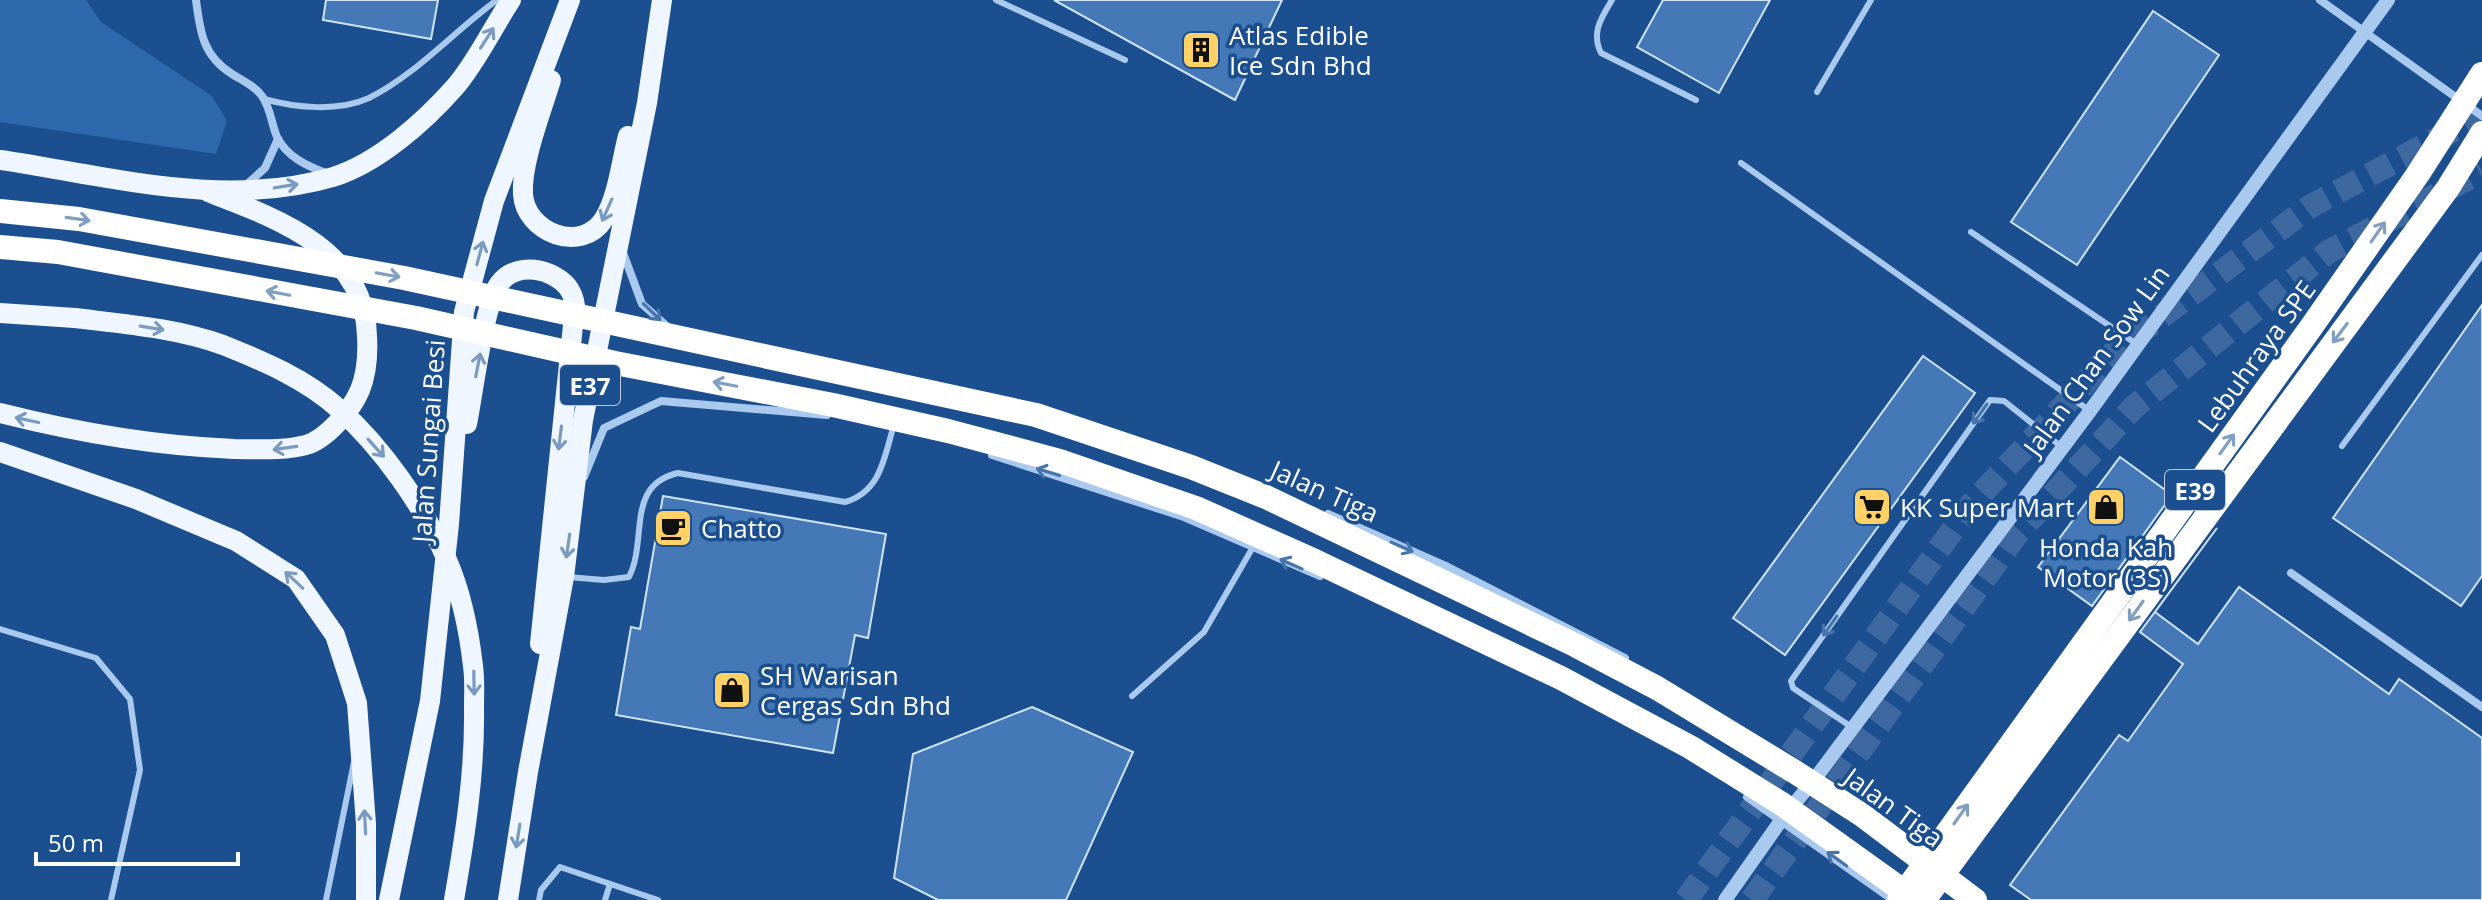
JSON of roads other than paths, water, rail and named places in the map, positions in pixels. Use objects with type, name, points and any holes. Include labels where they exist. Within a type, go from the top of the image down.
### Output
[{"type":"highway","name":"Lebuhraya SPE","points":[[1896,900],[2312,326],[2418,174],[2482,74]]},
{"type":"highway","name":"Lebuhraya SPE","points":[[1924,900],[2448,188],[2482,133]]},
{"type":"highway","points":[[0,211],[79,219],[419,281],[1036,415],[1111,439],[1266,497],[1536,626],[1657,688],[1862,815],[1975,900]]},
{"type":"highway","points":[[0,247],[58,252],[416,318],[615,363],[833,405],[1060,461],[1196,508],[1561,678],[1690,747],[1782,804],[1916,900]]},
{"type":"main road","points":[[0,160],[208,192],[286,186],[335,176],[391,148],[456,86],[511,0]]},
{"type":"main road","points":[[572,0],[531,149],[523,191],[525,208],[543,230],[568,236],[582,236],[595,230],[609,208],[662,0]]},
{"type":"main road","name":"Jalan Sungai Besi","points":[[389,900],[430,701],[449,524],[464,312],[494,201],[572,0]]},
{"type":"main road","name":"E37","points":[[508,900],[564,577],[583,420],[647,103],[662,0]]},
{"type":"main road","points":[[0,413],[109,435],[193,447],[273,450],[309,444],[334,425],[354,404],[364,381],[368,349],[367,315],[353,282],[334,260],[300,232],[279,219],[208,192]]},
{"type":"main road","points":[[449,524],[487,318],[496,287],[513,272],[527,269],[550,274],[569,288],[575,306],[555,475],[528,772]]},
{"type":"main road","points":[[0,313],[75,318],[160,329],[220,344],[287,373],[337,407],[382,452],[447,561],[464,618],[474,668],[475,740],[471,801],[454,900]]},
{"type":"main road","points":[[0,452],[136,499],[236,541],[296,579],[335,635],[357,703],[366,824],[366,900]]},
{"type":"street","points":[[196,0],[200,34],[206,50],[219,65],[256,89],[264,99],[278,139],[303,164],[335,176]]},
{"type":"street","points":[[2320,0],[2482,116]]},
{"type":"street","name":"Jalan Chan Sow Lin","points":[[1725,900],[1782,819],[2063,448],[2388,0]]},
{"type":"street","points":[[239,191],[265,168],[278,139]]},
{"type":"street","points":[[619,242],[642,304],[670,329],[987,394],[1119,431]]},
{"type":"street","points":[[574,500],[604,428],[661,401],[841,418]]},
{"type":"street","points":[[854,420],[945,441]]},
{"type":"street","points":[[987,454],[1184,517],[1325,579]]},
{"type":"street","name":"Jalan Tiga","points":[[1246,478],[1286,495]]},
{"type":"street","name":"Jalan Tiga","points":[[1313,507],[1448,567],[1638,665]]},
{"type":"street","points":[[2291,573],[2482,707]]},
{"type":"street","points":[[1354,591],[1614,715],[1666,746]]},
{"type":"street","name":"Jalan Tiga","points":[[1751,733],[1817,776],[1986,900]]},
{"type":"street","points":[[1742,793],[1896,900]]},
{"type":"lane","points":[[264,99],[283,104],[326,107],[367,99],[417,66],[497,0]]},
{"type":"lane","points":[[996,0],[1125,60]]},
{"type":"lane","points":[[1612,0],[1597,31],[1595,41],[1601,53],[1696,100]]},
{"type":"lane","points":[[1817,92],[1871,0]]},
{"type":"lane","points":[[1741,163],[2090,411]]},
{"type":"lane","points":[[1971,232],[2138,345]]},
{"type":"lane","points":[[2342,446],[2482,255]]},
{"type":"lane","points":[[1853,728],[1793,688],[1791,681],[1990,400],[2004,401],[2063,448]]},
{"type":"lane","points":[[564,577],[604,580],[629,577],[648,490],[662,477],[678,473],[845,502],[866,492],[880,476],[893,428]]},
{"type":"lane","points":[[1132,696],[1204,632],[1253,547]]},
{"type":"lane","points":[[0,629],[96,658],[130,699],[140,770],[111,900]]},
{"type":"lane","points":[[326,900],[359,734]]},
{"type":"lane","points":[[539,900],[541,890],[560,867],[658,900]]},
{"type":"lane","points":[[605,900],[610,884]]},
{"type":"tunnel","points":[[1686,900],[1970,506],[2117,349],[2311,206],[2482,115]]},
{"type":"tunnel","points":[[1752,900],[2016,535],[2134,407],[2328,252],[2482,171]]},
{"type":"place","name":"Atlas Edible Ice Sdn Bhd","points":[[1201,50]]},
{"type":"place","name":"KK Super Mart","points":[[1872,507]]},
{"type":"place","name":"Honda Kah Motor (3S)","points":[[2106,507]]},
{"type":"place","name":"Chatto","points":[[673,528]]},
{"type":"place","name":"SH Warisan Cergas Sdn Bhd","points":[[732,690]]}]
